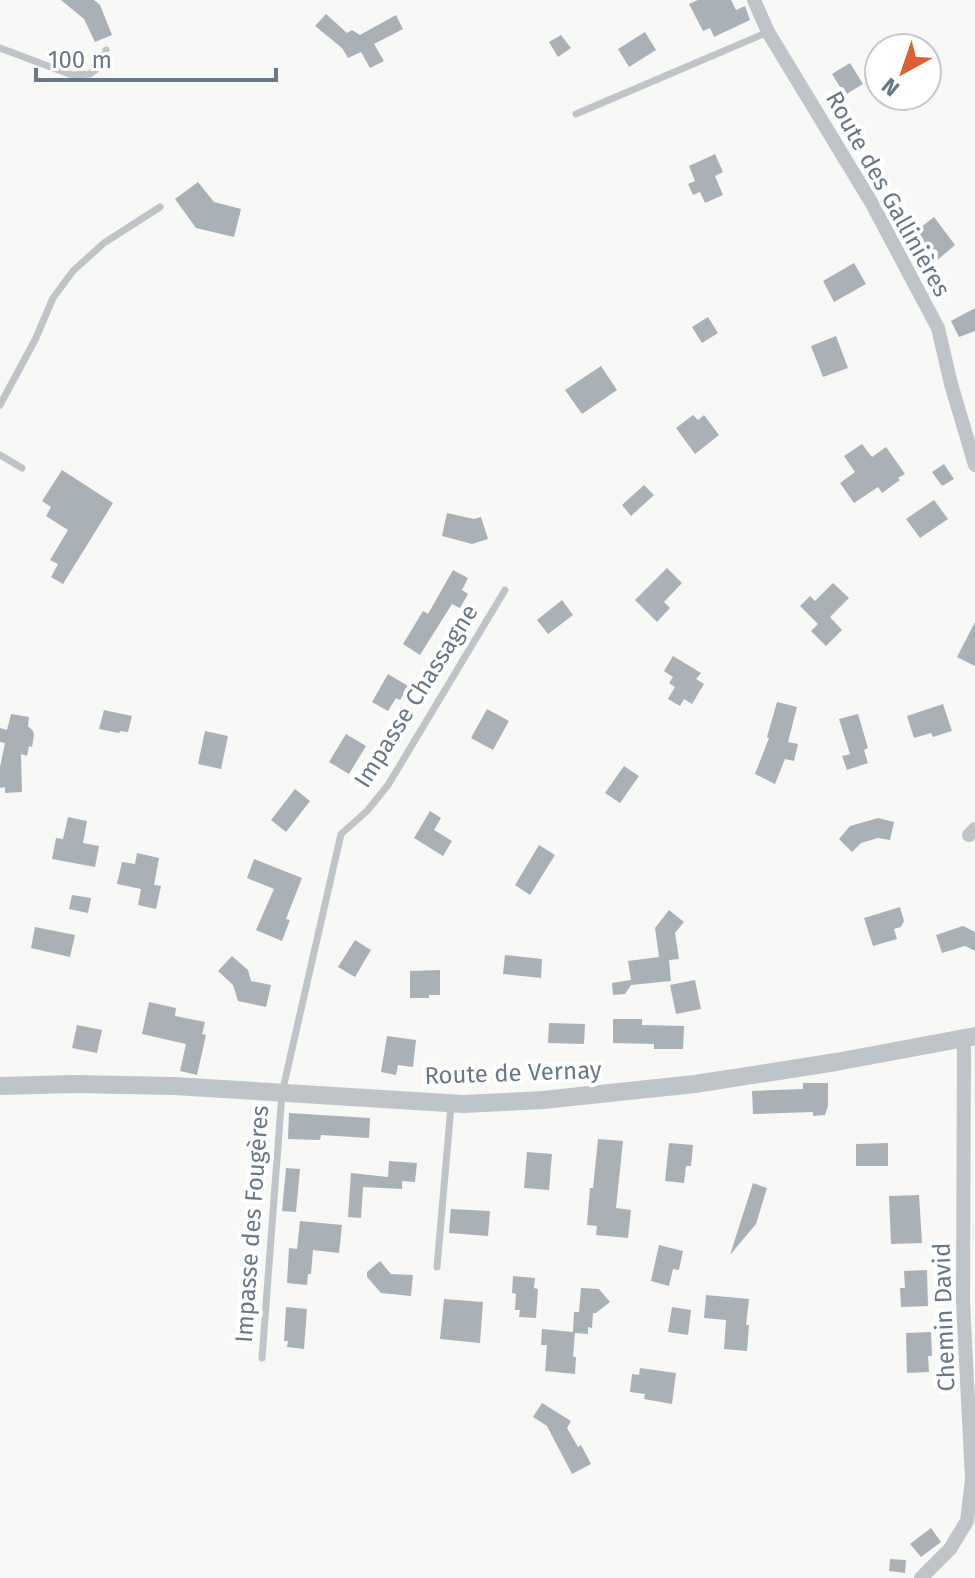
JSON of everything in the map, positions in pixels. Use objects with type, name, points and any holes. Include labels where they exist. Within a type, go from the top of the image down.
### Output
[{"type":"street","name":"Route des Gallinières","points":[[754,0],[768,32],[871,202],[938,328],[975,465]]},
{"type":"street","name":"Route de Vernay","points":[[0,1086],[160,1085],[451,1103],[543,1100],[695,1084],[970,1037]]},
{"type":"street","name":"Chemin David","points":[[921,1578],[950,1549],[967,1521],[974,1479],[963,1302],[970,1037]]},
{"type":"lane","points":[[576,114],[768,32]]},
{"type":"lane","points":[[0,48],[72,75],[90,74],[102,65],[106,50]]},
{"type":"lane","points":[[0,405],[35,340],[53,298],[73,271],[104,243],[160,207]]},
{"type":"lane","points":[[0,455],[22,468]]},
{"type":"lane","name":"Impasse Chassagne","points":[[282,1093],[341,834],[367,811],[388,785],[505,590]]},
{"type":"lane","name":"Impasse des Fougères","points":[[262,1358],[282,1093]]},
{"type":"lane","points":[[437,1267],[451,1103]]},
{"type":"building","points":[[61,0],[94,0],[100,5],[112,35],[95,42],[84,19]]},
{"type":"building","points":[[698,0],[731,0],[736,10],[745,6],[750,20],[714,37],[710,28],[703,31],[689,4]]},
{"type":"building","points":[[326,14],[347,33],[352,30],[360,35],[396,15],[403,29],[374,44],[384,61],[370,68],[361,52],[348,58],[342,48],[315,26]]},
{"type":"building","points":[[645,32],[656,50],[629,67],[618,49]]},
{"type":"building","points":[[561,35],[571,48],[558,57],[549,42]]},
{"type":"building","points":[[850,63],[863,84],[845,95],[832,74]]},
{"type":"building","points":[[715,154],[723,172],[715,176],[723,195],[705,203],[700,192],[693,195],[688,184],[695,181],[689,166]]},
{"type":"building","points":[[198,182],[214,202],[241,209],[234,237],[196,228],[175,199]]},
{"type":"building","points":[[934,217],[955,245],[922,273],[903,241]]},
{"type":"building","points":[[854,263],[866,284],[834,302],[823,281]]},
{"type":"building","points":[[975,308],[975,331],[959,337],[951,321]]},
{"type":"building","points":[[708,317],[718,333],[702,343],[692,327]]},
{"type":"building","points":[[836,336],[848,368],[823,377],[811,346]]},
{"type":"building","points":[[601,366],[617,390],[582,414],[565,390]]},
{"type":"building","points":[[693,415],[698,420],[704,415],[719,435],[695,454],[676,428]]},
{"type":"building","points":[[862,444],[872,457],[886,447],[905,474],[882,493],[878,487],[854,503],[840,483],[855,472],[844,456]]},
{"type":"building","points":[[944,464],[954,479],[942,486],[932,472]]},
{"type":"building","points":[[62,470],[113,503],[63,584],[51,577],[58,564],[50,560],[68,530],[46,516],[51,507],[42,501]]},
{"type":"building","points":[[644,485],[654,495],[631,516],[622,505]]},
{"type":"building","points":[[934,500],[948,519],[920,538],[906,519]]},
{"type":"building","points":[[447,513],[474,519],[481,517],[488,539],[472,544],[442,536]]},
{"type":"building","points":[[667,568],[682,583],[664,602],[670,608],[657,622],[635,600]]},
{"type":"building","points":[[453,570],[468,578],[462,590],[468,594],[460,608],[452,604],[420,655],[403,644],[423,611],[428,614]]},
{"type":"building","points":[[833,583],[849,598],[830,617],[842,630],[826,646],[811,631],[818,624],[800,606],[810,596],[815,601]]},
{"type":"building","points":[[562,600],[573,615],[548,634],[537,620]]},
{"type":"building","points":[[975,622],[975,666],[957,657]]},
{"type":"building","points":[[673,656],[701,673],[696,679],[704,684],[692,704],[684,699],[680,706],[668,699],[675,687],[669,683],[673,677],[664,671]]},
{"type":"building","points":[[388,674],[408,686],[400,700],[396,698],[388,711],[372,702]]},
{"type":"building","points":[[777,702],[797,707],[788,742],[798,744],[794,761],[785,759],[775,784],[755,774],[769,738]]},
{"type":"building","points":[[943,704],[952,731],[933,737],[931,733],[914,738],[907,716]]},
{"type":"building","points":[[487,709],[509,721],[493,750],[471,738]]},
{"type":"building","points":[[104,710],[132,716],[128,732],[99,729]]},
{"type":"building","points":[[11,714],[29,717],[28,726],[34,735],[27,756],[21,754],[22,792],[5,793],[5,787],[0,788],[5,743],[0,742],[0,728],[7,730]]},
{"type":"building","points":[[858,714],[868,748],[864,750],[868,763],[847,770],[842,756],[850,754],[839,719]]},
{"type":"building","points":[[205,731],[228,736],[221,769],[198,764]]},
{"type":"building","points":[[346,734],[366,746],[349,774],[329,762]]},
{"type":"building","points":[[624,766],[639,776],[620,803],[605,793]]},
{"type":"building","points":[[295,789],[310,801],[286,832],[271,820]]},
{"type":"building","points":[[430,811],[441,818],[434,830],[452,841],[443,856],[414,838]]},
{"type":"building","points":[[68,817],[87,821],[83,843],[99,846],[95,867],[52,859],[56,838],[63,839]]},
{"type":"building","points":[[878,818],[894,822],[890,840],[878,838],[861,843],[852,852],[839,839],[850,826]]},
{"type":"building","points":[[539,845],[555,855],[530,895],[515,885]]},
{"type":"building","points":[[137,853],[159,858],[154,885],[161,886],[156,909],[138,905],[141,889],[117,884],[122,862],[135,864]]},
{"type":"building","points":[[254,859],[302,878],[286,919],[290,920],[282,941],[256,930],[274,889],[247,878]]},
{"type":"building","points":[[72,895],[91,898],[88,913],[69,909]]},
{"type":"building","points":[[900,907],[904,921],[901,927],[894,929],[897,939],[873,946],[864,918]]},
{"type":"building","points":[[669,910],[684,922],[675,933],[679,959],[669,960],[671,981],[631,985],[625,994],[613,995],[612,983],[631,980],[628,961],[659,957],[655,928]]},
{"type":"building","points":[[963,926],[975,932],[975,951],[965,946],[942,953],[936,935]]},
{"type":"building","points":[[35,927],[75,935],[70,957],[31,948]]},
{"type":"building","points":[[355,940],[371,950],[355,977],[338,967]]},
{"type":"building","points":[[505,955],[542,959],[541,978],[503,974]]},
{"type":"building","points":[[232,956],[248,970],[251,981],[271,985],[266,1007],[238,1001],[233,985],[218,971]]},
{"type":"building","points":[[440,970],[440,995],[410,998],[410,971]]},
{"type":"building","points":[[695,980],[701,1009],[676,1014],[670,985]]},
{"type":"building","points":[[149,1002],[176,1008],[175,1016],[205,1022],[202,1034],[206,1035],[197,1075],[180,1071],[186,1044],[142,1034]]},
{"type":"building","points":[[613,1019],[642,1019],[642,1025],[684,1026],[683,1049],[654,1049],[654,1044],[613,1043]]},
{"type":"building","points":[[549,1023],[585,1024],[584,1044],[548,1043]]},
{"type":"building","points":[[77,1025],[102,1030],[97,1053],[72,1048]]},
{"type":"building","points":[[387,1036],[416,1040],[413,1067],[398,1065],[396,1075],[381,1072]]},
{"type":"building","points":[[803,1083],[828,1083],[825,1115],[813,1116],[813,1112],[753,1114],[752,1091],[803,1089]]},
{"type":"building","points":[[289,1113],[370,1118],[369,1138],[321,1135],[320,1140],[288,1139]]},
{"type":"building","points":[[598,1139],[623,1141],[616,1208],[631,1210],[628,1238],[596,1235],[597,1226],[587,1225]]},
{"type":"building","points":[[669,1143],[693,1145],[691,1166],[686,1166],[684,1183],[665,1181]]},
{"type":"building","points":[[888,1143],[888,1166],[856,1166],[856,1144]]},
{"type":"building","points":[[527,1152],[552,1154],[549,1190],[524,1188]]},
{"type":"building","points":[[389,1161],[417,1163],[415,1182],[402,1181],[402,1189],[363,1187],[361,1218],[348,1217],[351,1173],[388,1177]]},
{"type":"building","points":[[286,1168],[300,1169],[296,1212],[282,1211]]},
{"type":"building","points":[[753,1183],[767,1188],[756,1224],[730,1255]]},
{"type":"building","points":[[919,1195],[922,1243],[891,1244],[889,1196]]},
{"type":"building","points":[[451,1209],[490,1211],[488,1236],[449,1233]]},
{"type":"building","points":[[300,1221],[342,1225],[339,1253],[313,1250],[307,1285],[287,1283],[289,1248],[297,1249]]},
{"type":"building","points":[[659,1245],[683,1251],[679,1270],[673,1269],[669,1286],[651,1281]]},
{"type":"building","points":[[380,1261],[391,1274],[413,1275],[411,1296],[381,1293],[367,1277],[367,1272]]},
{"type":"building","points":[[927,1270],[928,1306],[901,1307],[900,1288],[905,1288],[904,1271]]},
{"type":"building","points":[[513,1276],[535,1278],[534,1288],[538,1289],[536,1318],[519,1317],[520,1310],[515,1310]]},
{"type":"building","points":[[581,1288],[599,1289],[610,1302],[593,1313],[592,1328],[588,1327],[588,1334],[575,1333],[575,1374],[545,1371],[547,1345],[541,1345],[542,1329],[573,1332],[574,1312],[579,1312]]},
{"type":"building","points":[[706,1295],[749,1299],[747,1351],[724,1349],[726,1320],[704,1318]]},
{"type":"building","points":[[444,1299],[483,1302],[480,1343],[440,1339]]},
{"type":"building","points":[[286,1307],[307,1309],[304,1349],[287,1347],[288,1341],[284,1341]]},
{"type":"building","points":[[672,1307],[691,1310],[688,1335],[668,1332]]},
{"type":"building","points":[[931,1332],[929,1372],[907,1373],[906,1333]]},
{"type":"building","points":[[640,1368],[676,1373],[672,1404],[644,1399],[645,1394],[630,1392],[632,1374],[639,1375]]},
{"type":"building","points":[[542,1403],[571,1421],[567,1428],[591,1464],[572,1474],[547,1426],[533,1417]]},
{"type":"building","points":[[931,1528],[941,1542],[921,1557],[910,1544]]},
{"type":"building","points":[[890,1559],[906,1560],[905,1573],[889,1571]]}]
